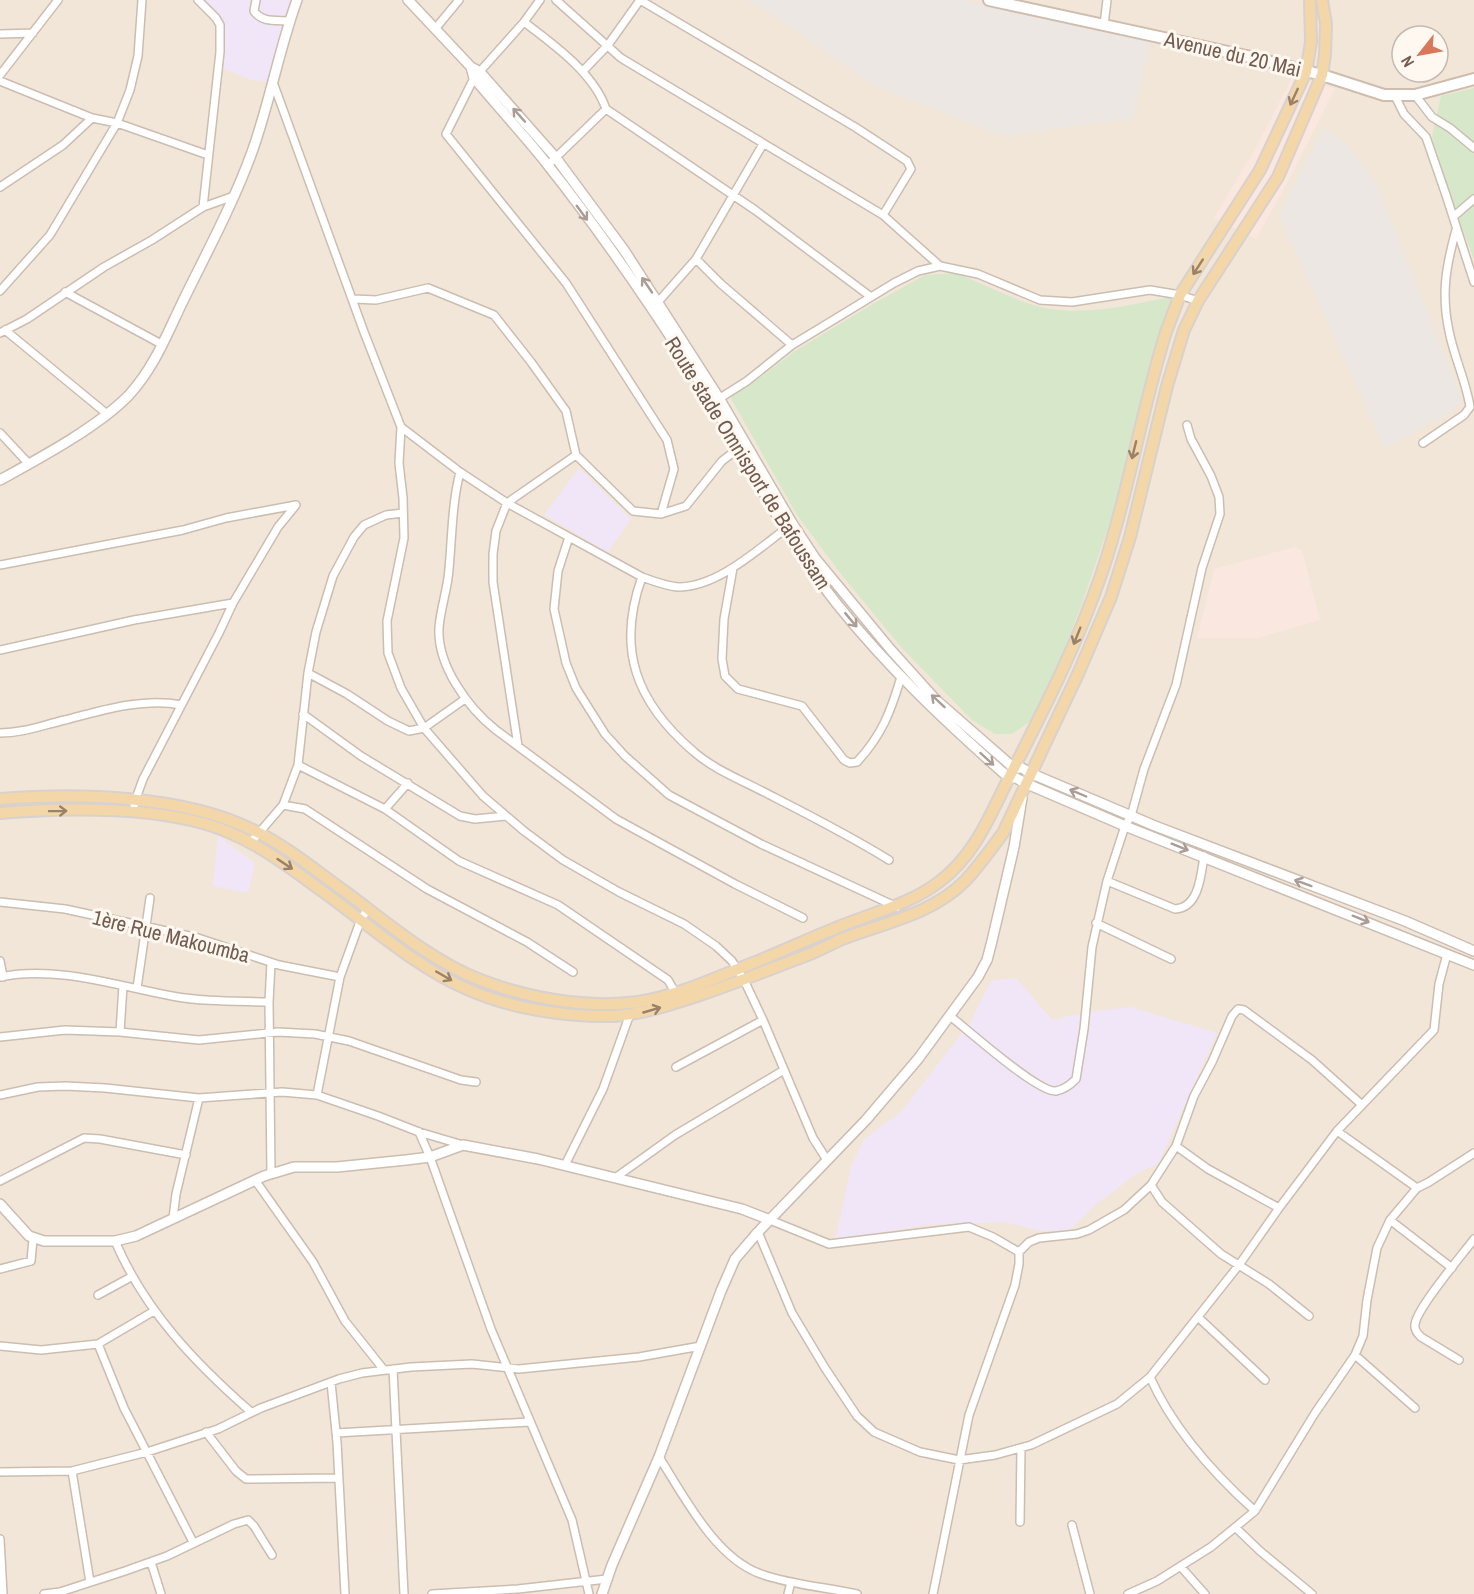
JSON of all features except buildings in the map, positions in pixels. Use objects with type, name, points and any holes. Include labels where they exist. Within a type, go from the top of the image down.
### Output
[{"type":"main road","name":"Avenue du 20 Mai","points":[[989,0],[1251,57],[1395,96],[1415,95],[1474,79]]},
{"type":"main road","points":[[0,813],[179,806],[221,816],[259,832],[396,930],[456,968],[476,978],[517,992],[551,1000],[636,1002],[675,992],[736,970],[838,927],[897,907],[924,892],[943,880],[958,866],[989,820],[1048,703],[1077,636],[1101,575],[1157,360],[1180,295],[1260,170],[1306,72],[1311,42],[1310,0]]},
{"type":"main road","points":[[0,798],[69,797],[134,806],[224,830],[251,842],[283,862],[415,960],[467,989],[516,1005],[565,1014],[615,1016],[644,1013],[744,980],[846,938],[916,913],[940,900],[963,882],[1003,833],[1078,674],[1111,597],[1130,537],[1167,386],[1184,330],[1198,301],[1278,177],[1322,75],[1326,24],[1322,0]]},
{"type":"street","points":[[0,75],[58,0]]},
{"type":"street","points":[[0,291],[50,235],[117,123],[130,90],[138,56],[142,0]]},
{"type":"street","points":[[198,0],[212,12],[220,25],[218,86],[203,207]]},
{"type":"street","points":[[256,0],[254,11],[258,17],[266,20],[290,21]]},
{"type":"street","points":[[0,480],[107,414],[146,375],[163,345],[252,153],[274,85],[297,0]]},
{"type":"street","points":[[408,0],[477,75]]},
{"type":"street","points":[[435,29],[459,0]]},
{"type":"street","points":[[540,0],[524,22],[477,75],[446,134],[566,283],[668,440],[674,469],[661,514]]},
{"type":"street","points":[[556,0],[621,58],[882,215],[940,266]]},
{"type":"street","points":[[583,71],[608,45],[640,0],[907,161],[911,169],[882,215]]},
{"type":"street","points":[[1104,25],[1107,0]]},
{"type":"street","points":[[524,22],[583,71],[606,109],[755,210],[871,297]]},
{"type":"street","points":[[0,34],[33,33]]},
{"type":"street","name":"Route stade Omnisport de Bafoussam","points":[[477,75],[556,158],[624,250],[658,302],[716,401],[808,565],[837,604],[930,707],[1009,778],[1028,778],[1131,816],[1405,921],[1474,951]]},
{"type":"street","name":"Route stade Omnisport de Bafoussam","points":[[477,75],[548,165],[716,401],[739,448],[788,526],[891,650],[936,700],[1014,768],[1022,768],[1028,778],[1125,826],[1474,965]]},
{"type":"street","points":[[0,81],[92,118],[117,123],[208,155]]},
{"type":"street","points":[[274,85],[401,427],[399,463],[404,538],[387,621],[388,653],[401,688],[424,728],[483,796],[506,816],[563,860],[619,892],[684,924],[716,946],[732,961],[763,1020],[813,1138],[827,1160]]},
{"type":"street","points":[[1415,95],[1432,117],[1450,128],[1474,148]]},
{"type":"street","points":[[1395,96],[1404,114],[1425,137],[1454,217],[1456,230],[1474,282]]},
{"type":"street","points":[[548,165],[606,109]]},
{"type":"street","points":[[0,187],[63,145],[92,118]]},
{"type":"street","points":[[658,302],[696,259],[763,144]]},
{"type":"street","points":[[107,414],[2,332],[27,319],[65,292],[203,207],[234,196]]},
{"type":"street","points":[[1454,217],[1474,199]]},
{"type":"street","points":[[1423,443],[1464,415],[1470,407],[1468,393],[1449,332],[1444,297],[1446,272],[1456,230]]},
{"type":"street","points":[[615,257],[624,250]]},
{"type":"street","points":[[696,259],[721,284],[792,345]]},
{"type":"street","points":[[716,401],[747,381],[792,345],[871,297],[918,271],[940,266],[978,274],[1040,300],[1072,302],[1150,290],[1180,295],[1198,301]]},
{"type":"street","points":[[354,300],[376,300],[428,288],[494,315],[566,411],[576,455],[633,511],[661,514],[686,506],[722,461],[739,448]]},
{"type":"street","points":[[65,292],[163,345]]},
{"type":"street","points":[[950,1016],[1016,1069],[1045,1088],[1056,1091],[1068,1086],[1076,1079],[1096,922],[1125,826],[1131,816],[1144,770],[1176,685],[1202,568],[1220,514],[1219,497],[1211,476],[1191,439],[1187,425]]},
{"type":"street","points":[[401,427],[460,472],[507,503],[642,577],[659,583],[678,587],[695,584],[716,576],[733,568],[788,526]]},
{"type":"street","points":[[0,433],[29,464]]},
{"type":"street","points":[[518,746],[493,582],[496,531],[507,503],[576,455]]},
{"type":"street","points":[[460,472],[455,500],[447,594],[439,628],[447,663],[465,699],[480,717],[616,819],[735,885],[803,918]]},
{"type":"street","points":[[0,565],[172,532],[226,518],[296,505],[278,527],[232,603],[219,633],[143,779],[134,806]]},
{"type":"street","points":[[251,842],[283,804],[298,765],[308,673],[316,632],[333,576],[354,537],[364,525],[386,515],[403,513]]},
{"type":"street","points":[[569,537],[558,571],[554,609],[566,663],[576,688],[605,734],[632,764],[669,795],[761,844],[897,907]]},
{"type":"street","points":[[733,568],[724,619],[722,659],[725,675],[738,688],[802,706],[844,760],[850,763],[857,762],[876,740],[885,724],[901,677]]},
{"type":"street","points":[[642,577],[630,623],[630,648],[640,686],[659,717],[694,753],[726,773],[857,840],[889,860]]},
{"type":"street","points":[[0,650],[134,620],[232,603]]},
{"type":"street","points":[[308,673],[399,728],[409,731],[424,728],[465,699]]},
{"type":"street","points":[[0,733],[22,731],[66,719],[155,701],[180,705]]},
{"type":"street","points":[[303,714],[362,756],[467,818],[506,816]]},
{"type":"street","points":[[298,765],[385,810],[459,861],[558,905],[668,980],[675,992]]},
{"type":"street","points":[[602,1594],[659,1457],[735,1259],[873,1112],[918,1059],[978,977],[987,960],[1028,778]]},
{"type":"street","points":[[385,810],[408,783]]},
{"type":"street","points":[[283,804],[305,809],[427,889],[527,942],[573,972]]},
{"type":"street","points":[[1107,880],[1175,909],[1183,909],[1189,904],[1197,890],[1204,856]]},
{"type":"street","points":[[137,988],[150,898]]},
{"type":"street","name":"1ère Rue Makoumba","points":[[0,902],[65,909],[198,938],[271,963],[340,977]]},
{"type":"street","points":[[316,1095],[330,1037],[340,977],[368,909]]},
{"type":"street","points":[[1096,922],[1171,959]]},
{"type":"street","points":[[758,1232],[792,1313],[857,1416],[874,1432],[920,1452],[959,1460],[995,1455],[1021,1448],[1117,1404],[1150,1377],[1199,1318],[1337,1131],[1434,1030],[1439,984],[1447,954]]},
{"type":"street","points":[[0,961],[1,977],[42,973],[203,1000],[269,1002]]},
{"type":"street","points":[[271,963],[269,1002],[271,1173]]},
{"type":"street","points":[[120,1032],[123,986]]},
{"type":"street","points":[[933,1594],[969,1415],[1015,1286],[1019,1252],[1029,1242],[1039,1238],[1077,1234],[1089,1230],[1124,1210],[1151,1185],[1176,1146],[1194,1096],[1232,1016],[1240,1008],[1312,1060],[1361,1104]]},
{"type":"street","points":[[565,1165],[603,1089],[630,1014]]},
{"type":"street","points":[[676,1068],[763,1020]]},
{"type":"street","points":[[0,1037],[64,1030],[120,1032],[199,1040],[289,1032],[349,1041],[461,1080],[476,1082]]},
{"type":"street","points":[[615,1178],[675,1135],[784,1070]]},
{"type":"street","points":[[0,1095],[64,1086],[199,1098],[270,1092],[316,1095],[419,1132],[463,1145],[565,1165],[742,1209],[830,1244],[969,1227],[1019,1252]]},
{"type":"street","points":[[173,1218],[199,1098]]},
{"type":"street","points":[[1337,1131],[1417,1188]]},
{"type":"street","points":[[419,1132],[507,1369],[572,1520],[589,1594]]},
{"type":"street","points":[[0,1180],[84,1138],[186,1155]]},
{"type":"street","points":[[0,1204],[33,1239],[115,1241],[144,1233],[271,1173],[294,1167],[337,1167],[430,1157],[463,1145]]},
{"type":"street","points":[[1176,1146],[1208,1169],[1279,1208]]},
{"type":"street","points":[[1128,1594],[1181,1567],[1256,1512],[1315,1413],[1355,1355],[1363,1336],[1377,1248],[1390,1220],[1417,1188],[1474,1154]]},
{"type":"street","points":[[255,1180],[313,1262],[345,1321],[384,1370]]},
{"type":"street","points":[[1151,1185],[1162,1202],[1221,1254],[1269,1284],[1309,1317]]},
{"type":"street","points":[[1390,1220],[1452,1268]]},
{"type":"street","points":[[0,1269],[32,1261],[33,1239]]},
{"type":"street","points":[[1459,1360],[1421,1337],[1414,1325],[1421,1309],[1474,1239]]},
{"type":"street","points":[[115,1241],[131,1277],[154,1311],[197,1363],[252,1412]]},
{"type":"street","points":[[98,1295],[131,1277]]},
{"type":"street","points":[[0,1346],[41,1350],[98,1344],[122,1332],[154,1311]]},
{"type":"street","points":[[1199,1318],[1265,1380]]},
{"type":"street","points":[[98,1344],[124,1408],[193,1542]]},
{"type":"street","points":[[0,1472],[72,1471],[147,1452],[225,1426],[252,1412],[331,1382],[362,1373],[472,1364],[507,1369],[639,1357],[701,1346]]},
{"type":"street","points":[[1355,1355],[1415,1408]]},
{"type":"street","points":[[393,1369],[404,1594]]},
{"type":"street","points":[[1150,1377],[1157,1393],[1187,1437],[1224,1483],[1256,1512]]},
{"type":"street","points":[[331,1382],[345,1594]]},
{"type":"street","points":[[336,1433],[529,1422]]},
{"type":"street","points":[[207,1432],[236,1471],[246,1479],[338,1478]]},
{"type":"street","points":[[1020,1522],[1021,1448]]},
{"type":"street","points":[[659,1457],[694,1512],[724,1549],[742,1564],[759,1574],[857,1594]]},
{"type":"street","points":[[72,1471],[90,1582]]},
{"type":"street","points":[[44,1594],[60,1592],[151,1562],[234,1524],[248,1520],[272,1555]]},
{"type":"street","points":[[1072,1525],[1090,1594]]},
{"type":"street","points":[[1236,1528],[1312,1594]]},
{"type":"street","points":[[0,1539],[3,1594]]},
{"type":"street","points":[[151,1562],[161,1594]]},
{"type":"street","points":[[1181,1567],[1204,1594]]},
{"type":"street","points":[[432,1594],[465,1594],[607,1579]]},
{"type":"street","points":[[788,1594],[791,1582]]},
{"type":"shaded area","points":[[0,0],[1474,0],[1474,1594],[0,1594]]},
{"type":"shaded area","points":[[201,0],[293,0],[269,82],[252,80],[224,69],[222,19]]},
{"type":"shaded area","points":[[747,0],[964,0],[1150,42],[1133,118],[1004,136],[877,87],[766,10]]},
{"type":"shaded area","points":[[1293,76],[1335,89],[1256,239],[1214,218],[1257,146]]},
{"type":"shaded area","points":[[1323,128],[1347,144],[1375,181],[1463,401],[1449,413],[1385,448],[1279,215]]},
{"type":"shaded area","points":[[579,468],[631,519],[608,552],[544,515]]},
{"type":"shaded area","points":[[1295,547],[1302,550],[1320,620],[1258,638],[1197,638],[1214,569]]},
{"type":"shaded area","points":[[218,836],[255,863],[248,893],[213,886]]},
{"type":"shaded area","points":[[1016,978],[1052,1020],[1087,1012],[1130,1007],[1217,1033],[1158,1164],[1139,1172],[1095,1205],[1070,1230],[1040,1231],[1006,1222],[926,1225],[835,1240],[851,1167],[864,1139],[902,1111],[971,1021],[991,981]]},
{"type":"green space","points":[[1474,88],[1474,259],[1443,179],[1432,136],[1441,96]]},
{"type":"green space","points":[[955,273],[1027,303],[1064,310],[1083,311],[1120,307],[1176,296],[1140,405],[1118,499],[1080,609],[1046,694],[1032,720],[1012,734],[995,734],[972,720],[901,647],[841,574],[797,515],[729,395],[750,385],[795,351],[925,275]]}]
